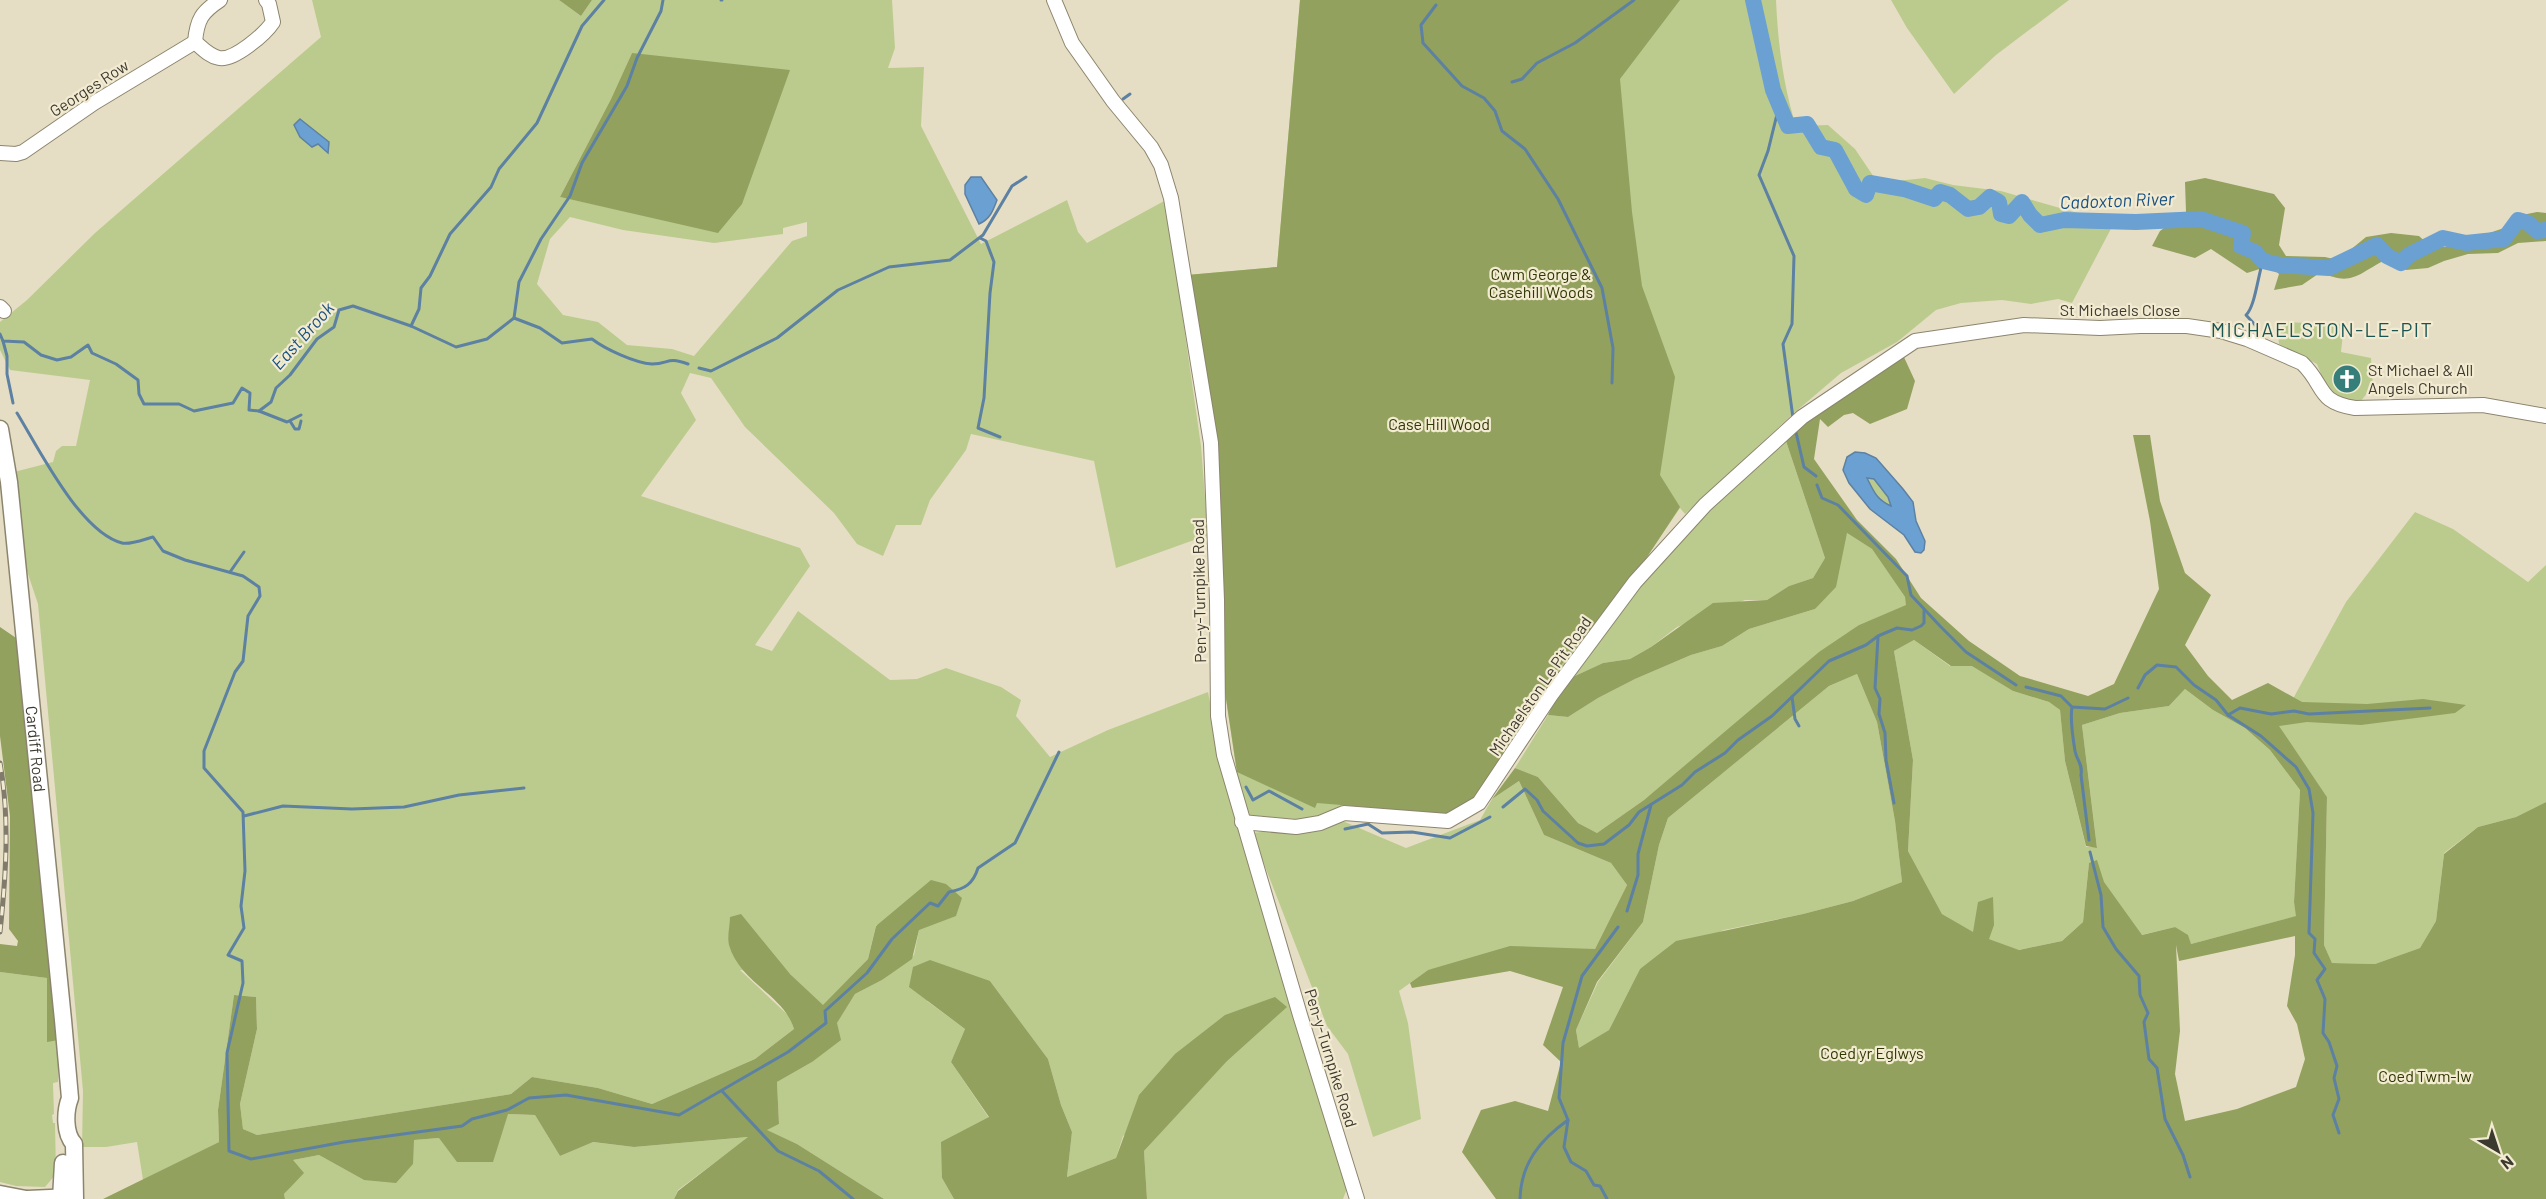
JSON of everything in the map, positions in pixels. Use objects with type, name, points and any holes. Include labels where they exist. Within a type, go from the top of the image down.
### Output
[{"type":"main road","name":"Cardiff Road","points":[[0,429],[9,482],[70,1098],[67,1107],[69,1138],[74,1144],[68,1198]]},
{"type":"main road","points":[[0,1194],[27,1199],[68,1198]]},
{"type":"street","points":[[220,0],[206,10],[196,25],[195,42],[208,54],[221,59],[233,55],[265,33],[273,22],[266,0]]},
{"type":"street","name":"Pen-y-Turnpike Road","points":[[1054,0],[1072,43],[1113,101],[1151,147],[1161,165],[1171,198],[1211,443],[1217,600],[1218,716],[1224,755],[1242,822],[1358,1199]]},
{"type":"street","name":"Georges Row","points":[[0,153],[23,152],[94,103],[195,42]]},
{"type":"street","name":"St Michaels Close","points":[[1802,417],[1915,341],[2025,325],[2100,328],[2187,326],[2221,331],[2281,352],[2302,363],[2330,402],[2341,406],[2355,408],[2483,405],[2546,416]]},
{"type":"street","name":"Michaelston Le Pit Road","points":[[1242,822],[1296,827],[1320,823],[1344,813],[1448,821],[1479,803],[1551,695],[1635,582],[1705,505],[1802,417]]},
{"type":"green space","points":[[312,0],[559,0],[581,16],[592,0],[892,0],[895,48],[888,68],[924,67],[921,126],[981,244],[1067,200],[1078,232],[1087,243],[1166,200],[1201,446],[1208,535],[1116,568],[1094,461],[971,434],[966,450],[930,500],[921,525],[896,525],[883,556],[857,544],[834,513],[745,427],[711,378],[690,373],[681,393],[696,420],[641,496],[800,548],[810,566],[755,645],[772,651],[798,611],[890,680],[917,679],[946,668],[1001,687],[1021,700],[1016,716],[1050,757],[1108,730],[1208,692],[1222,766],[1348,1186],[1343,1199],[1147,1199],[1144,1151],[1226,1061],[1286,1007],[1123,1136],[1116,1158],[1067,1177],[1072,1132],[1061,1105],[1048,1059],[990,981],[927,1001],[965,1029],[951,1062],[989,1118],[942,1178],[954,1199],[884,1199],[797,1144],[766,1130],[779,1124],[777,1082],[812,1062],[855,994],[882,980],[914,955],[919,930],[876,925],[868,959],[823,1006],[790,974],[740,970],[790,1017],[794,1029],[755,1059],[652,1104],[598,1088],[532,1077],[511,1094],[257,1135],[243,1129],[240,1104],[257,1029],[256,997],[234,995],[218,1110],[219,1142],[143,1180],[137,1142],[106,1147],[82,1147],[83,1091],[38,604],[27,571],[14,472],[53,462],[56,451],[62,446],[76,446],[90,380],[10,370],[0,350],[0,322],[27,300],[95,233],[321,37]],"holes":[[[632,53],[615,209],[560,197],[611,99]],[[570,217],[623,230],[714,243],[783,234],[783,228],[807,222],[807,236],[792,241],[694,356],[672,349],[627,345],[598,322],[563,315],[537,284],[550,239]]]},
{"type":"green space","points":[[559,0],[592,0],[581,16]]},
{"type":"green space","name":"Case Hill Wood","points":[[1300,0],[1776,0],[1782,64],[1796,126],[1828,125],[1855,149],[1878,183],[1925,178],[1953,185],[2001,191],[2081,214],[2115,221],[2072,303],[2058,299],[2031,304],[2002,300],[1961,303],[1936,310],[1897,342],[1841,373],[1794,413],[1685,514],[1680,508],[1481,799],[1403,816],[1321,821],[1251,816],[1241,801],[1225,692],[1223,584],[1187,275],[1277,267]]},
{"type":"green space","name":"Case Hill Wood","points":[[1300,0],[1680,0],[1620,79],[1632,212],[1642,286],[1675,377],[1660,475],[1680,507],[1630,583],[1557,670],[1534,703],[1476,799],[1449,814],[1317,803],[1315,808],[1237,772],[1225,692],[1223,584],[1187,275],[1277,267]]},
{"type":"green space","points":[[1891,0],[2069,0],[1996,55],[1954,94],[1907,28]]},
{"type":"green space","points":[[632,53],[790,70],[742,204],[718,233],[560,197]]},
{"type":"green space","points":[[2205,178],[2274,194],[2285,208],[2279,245],[2286,256],[2325,257],[2338,260],[2366,237],[2391,233],[2419,236],[2430,246],[2446,247],[2461,237],[2489,233],[2504,228],[2512,217],[2537,212],[2546,213],[2546,241],[2518,243],[2498,253],[2468,254],[2428,268],[2406,270],[2385,260],[2354,277],[2340,278],[2321,272],[2302,285],[2274,290],[2279,274],[2269,266],[2247,273],[2211,249],[2195,258],[2152,246],[2160,231],[2186,212],[2185,182]]},
{"type":"green space","points":[[2277,322],[2344,324],[2341,352],[2371,358],[2373,386],[2360,402],[2336,396],[2327,387],[2317,364],[2279,344]]},
{"type":"green space","points":[[1903,355],[1915,381],[1907,409],[1870,424],[1853,413],[1844,415],[1828,427],[1820,419],[1814,459],[1857,520],[1896,559],[1921,598],[1969,641],[2020,676],[2088,696],[2114,684],[2159,589],[2150,521],[2133,435],[2150,435],[2160,501],[2185,573],[2211,595],[2185,645],[2208,676],[2232,700],[2268,683],[2302,702],[2367,704],[2423,699],[2466,705],[2455,713],[2361,725],[2307,722],[2279,726],[2327,797],[2324,945],[2332,963],[2375,964],[2420,948],[2436,921],[2444,854],[2478,827],[2516,817],[2546,802],[2546,1199],[1496,1199],[1462,1152],[1481,1110],[1515,1101],[1548,1111],[1561,1062],[1543,1045],[1563,987],[1510,971],[1412,988],[1410,983],[1428,970],[1510,946],[1595,949],[1627,885],[1611,863],[1544,835],[1519,781],[1492,799],[1515,768],[1538,777],[1578,823],[1597,833],[1644,800],[1819,652],[1859,625],[1906,605],[1905,597],[1872,549],[1847,533],[1836,587],[1815,609],[1749,629],[1722,646],[1691,655],[1635,679],[1568,717],[1548,715],[1564,681],[1603,663],[1630,659],[1713,603],[1767,600],[1789,586],[1813,578],[1825,558],[1785,438],[1811,413]],"holes":[[[1914,640],[1951,666],[1972,666],[2013,691],[2049,702],[2060,710],[2065,761],[2086,846],[2097,848],[2082,725],[2120,713],[2169,706],[2185,689],[2213,710],[2245,728],[2270,750],[2300,790],[2294,902],[2296,916],[2191,944],[2188,935],[2175,927],[2142,935],[2104,882],[2097,860],[2089,863],[2083,922],[2062,941],[2019,950],[1989,939],[1994,925],[1993,897],[1978,902],[1973,932],[1942,914],[1908,851],[1913,760],[1894,651]],[[1857,674],[1877,722],[1895,821],[1902,882],[1853,901],[1676,941],[1640,969],[1609,1030],[1579,1048],[1576,1030],[1597,982],[1643,922],[1659,845],[1668,818],[1829,686]],[[2295,936],[2295,955],[2287,1006],[2297,1024],[2305,1059],[2296,1087],[2237,1109],[2185,1121],[2175,1074],[2180,1031],[2176,945],[2179,961]]]},
{"type":"green space","points":[[1785,438],[1825,558],[1813,578],[1789,586],[1767,600],[1745,600],[1677,627],[1651,647],[1630,659],[1603,663],[1564,681],[1648,578],[1714,506]]},
{"type":"green space","points":[[1866,477],[1874,479],[1888,497],[1892,507],[1876,495]]},
{"type":"green space","points":[[2415,512],[2453,529],[2528,582],[2546,565],[2546,802],[2516,817],[2478,827],[2444,853],[2436,921],[2420,948],[2375,964],[2332,963],[2324,945],[2327,797],[2278,726],[2346,602]]},
{"type":"green space","points":[[1847,533],[1872,549],[1905,597],[1907,605],[1859,625],[1644,800],[1597,833],[1578,823],[1538,777],[1515,768],[1548,715],[1568,717],[1635,679],[1691,655],[1722,646],[1749,629],[1815,609]]},
{"type":"green space","points":[[0,627],[22,642],[59,1040],[47,1042],[47,978],[0,972],[0,944],[17,946],[18,941],[9,929],[10,816],[0,736]]},
{"type":"green space","points":[[1914,640],[1950,666],[1972,665],[2013,691],[2049,702],[2060,710],[2065,761],[2086,847],[2097,847],[2082,725],[2120,713],[2169,706],[2185,689],[2213,710],[2245,728],[2270,750],[2300,790],[2294,902],[2297,916],[2191,944],[2175,927],[2141,935],[2089,863],[2083,922],[2062,941],[2018,950],[1973,933],[1942,914],[1908,851],[1913,760],[1894,651]]},
{"type":"green space","points":[[1857,674],[1877,722],[1895,821],[1902,882],[1853,901],[1724,930],[1640,969],[1609,1030],[1579,1049],[1576,1030],[1598,982],[1643,922],[1659,845],[1668,818],[1829,686]]},
{"type":"green space","points":[[1519,781],[1544,835],[1611,863],[1627,885],[1595,949],[1428,970],[1399,991],[1408,1023],[1421,1119],[1373,1137],[1348,1054],[1327,1026],[1252,833],[1345,822],[1406,848],[1480,820],[1492,799]]},
{"type":"green space","points":[[931,880],[946,884],[962,898],[956,916],[919,930],[912,959],[882,980],[855,994],[837,1023],[841,1040],[812,1062],[777,1082],[779,1124],[767,1130],[797,1144],[884,1199],[674,1199],[678,1191],[748,1137],[634,1147],[593,1142],[560,1156],[535,1115],[508,1114],[493,1162],[457,1162],[439,1138],[414,1140],[413,1164],[396,1183],[364,1180],[319,1155],[293,1160],[304,1173],[284,1194],[285,1199],[103,1199],[219,1142],[218,1110],[234,995],[256,997],[257,1029],[240,1104],[243,1129],[257,1135],[511,1094],[532,1077],[598,1088],[652,1104],[755,1059],[794,1029],[789,1017],[781,1007],[742,969],[735,958],[728,942],[730,917],[741,914],[790,974],[823,1005],[868,959],[876,926]]},
{"type":"green space","points":[[930,960],[990,981],[1048,1059],[1061,1105],[1072,1132],[1067,1177],[1116,1158],[1139,1095],[1175,1054],[1225,1015],[1275,997],[1287,1007],[1227,1061],[1144,1151],[1147,1199],[954,1199],[942,1178],[941,1142],[989,1117],[951,1062],[965,1029],[909,987],[913,967]]},
{"type":"green space","points":[[0,972],[47,978],[47,1041],[59,1040],[58,1082],[53,1083],[54,1114],[52,1115],[53,1123],[55,1123],[56,1174],[45,1187],[16,1186],[0,1182]]},
{"type":"green space","points":[[508,1114],[535,1115],[560,1156],[592,1142],[634,1147],[749,1137],[678,1190],[674,1199],[285,1199],[284,1194],[291,1186],[293,1160],[319,1155],[364,1180],[414,1140],[439,1138]]},
{"type":"water","points":[[300,119],[329,142],[328,153],[318,144],[312,147],[300,137],[294,125]]},
{"type":"water","points":[[971,177],[981,177],[997,200],[991,214],[979,224],[965,194],[965,185]]},
{"type":"water","points":[[1855,452],[1876,458],[1903,489],[1913,502],[1916,521],[1925,541],[1924,550],[1921,553],[1915,552],[1904,535],[1870,509],[1849,483],[1843,470],[1847,457]],"holes":[[[1867,478],[1874,479],[1888,497],[1891,506],[1879,498]]]},
{"type":"waterway","points":[[411,326],[419,309],[421,288],[430,276],[450,234],[491,187],[499,169],[537,123],[582,26],[604,0]]},
{"type":"waterway","points":[[514,318],[519,282],[541,239],[570,196],[582,163],[627,86],[637,58],[661,11],[663,0]]},
{"type":"waterway","points":[[1512,82],[1522,79],[1537,63],[1575,43],[1634,0]]},
{"type":"waterway","name":"Cadoxton River","points":[[1753,0],[1773,90],[1788,126],[1807,124],[1821,147],[1835,150],[1856,189],[1866,195],[1870,183],[1904,189],[1934,199],[1940,192],[1950,195],[1968,209],[1979,207],[1990,197],[1999,202],[2001,214],[2009,216],[2022,202],[2040,225],[2064,220],[2136,222],[2201,219],[2243,233],[2241,246],[2255,252],[2263,261],[2280,265],[2329,268],[2377,245],[2387,256],[2401,263],[2409,255],[2443,238],[2466,243],[2504,239],[2518,220],[2528,223],[2537,231],[2546,230]]},
{"type":"waterway","points":[[1436,5],[1421,25],[1423,43],[1462,86],[1484,98],[1495,111],[1502,131],[1525,149],[1558,199],[1602,288],[1613,348],[1612,383]]},
{"type":"waterway","points":[[1123,99],[1130,94]]},
{"type":"waterway","points":[[1779,106],[1768,151],[1759,175],[1794,256],[1792,324],[1783,344],[1793,418]]},
{"type":"waterway","points":[[699,368],[711,371],[777,338],[838,290],[889,267],[950,260],[983,235],[1012,186],[1026,177]]},
{"type":"waterway","points":[[980,238],[986,241],[994,262],[984,398],[978,428],[1000,437]]},
{"type":"waterway","points":[[2257,327],[2246,315],[2254,298],[2263,261]]},
{"type":"waterway","name":"East Brook","points":[[0,334],[3,341],[24,342],[41,355],[57,360],[71,357],[88,345],[92,353],[116,364],[138,380],[139,394],[144,404],[179,404],[194,411],[233,403],[242,388],[250,393],[249,410],[259,411],[271,402],[276,388],[290,375],[317,339],[334,327],[339,310],[353,306],[411,326],[456,347],[487,339],[514,318],[540,328],[562,343],[592,339],[612,351],[637,361],[658,364],[672,360],[688,364]]},
{"type":"waterway","points":[[3,341],[13,403]]},
{"type":"waterway","points":[[259,411],[287,422],[301,415]]},
{"type":"waterway","points":[[17,413],[76,507],[106,536],[122,543],[133,543],[153,537],[163,551],[185,560],[243,576],[259,587],[260,596],[248,616],[243,661],[235,672],[204,751],[204,768],[243,812],[245,871],[241,906],[244,928],[228,955],[242,961],[243,983],[227,1053],[229,1151],[251,1159],[344,1142],[462,1126],[472,1119],[507,1110],[529,1098],[566,1095],[679,1115],[788,1052],[826,1023],[825,1011],[867,973],[892,939],[930,903],[938,906],[949,892],[960,889],[971,882],[978,868],[1015,843],[1059,752]]},
{"type":"waterway","points":[[290,421],[295,429],[299,429],[301,421]]},
{"type":"waterway","points":[[1795,428],[1804,467],[1816,476]]},
{"type":"waterway","points":[[1817,485],[1822,498],[1838,505],[1907,576],[1911,595],[1940,626],[1966,652],[2016,685]]},
{"type":"waterway","points":[[230,572],[244,552]]},
{"type":"waterway","points":[[1503,807],[1525,789],[1537,800],[1543,811],[1578,843],[1587,846],[1604,844],[1629,825],[1639,812],[1682,785],[1695,772],[1725,753],[1738,740],[1772,716],[1829,661],[1897,628],[1912,630],[1921,626],[1924,623],[1924,611]]},
{"type":"waterway","points":[[1878,637],[1875,688],[1880,699],[1879,714],[1885,733],[1886,760],[1894,803]]},
{"type":"waterway","points":[[2138,688],[2145,675],[2157,665],[2176,667],[2194,685],[2216,700],[2228,715],[2261,736],[2296,767],[2309,789],[2313,813],[2309,933],[2315,939],[2314,953],[2325,969],[2317,980],[2325,999],[2323,1033],[2329,1042],[2337,1066],[2334,1078],[2339,1099],[2333,1115],[2339,1133]]},
{"type":"waterway","points":[[2026,687],[2061,696],[2072,707],[2105,709],[2128,698]]},
{"type":"waterway","points":[[1792,697],[1795,719],[1799,726]]},
{"type":"waterway","points":[[2072,707],[2075,751],[2081,768],[2089,840]]},
{"type":"waterway","points":[[2228,715],[2240,708],[2271,714],[2294,711],[2309,714],[2430,708]]},
{"type":"waterway","points":[[1246,787],[1253,800],[1269,791],[1302,809]]},
{"type":"waterway","points":[[244,816],[283,806],[352,809],[404,807],[459,795],[524,788]]},
{"type":"waterway","points":[[1627,911],[1638,875],[1638,854],[1651,805]]},
{"type":"waterway","points":[[1345,829],[1368,824],[1382,833],[1412,832],[1450,838],[1490,817]]},
{"type":"waterway","points":[[2090,852],[2101,895],[2103,927],[2116,949],[2139,976],[2140,995],[2148,1013],[2144,1022],[2149,1059],[2157,1068],[2165,1119],[2183,1155],[2190,1177]]},
{"type":"waterway","points":[[1607,1199],[1600,1186],[1594,1185],[1586,1171],[1571,1162],[1564,1147],[1568,1120],[1559,1098],[1563,1043],[1582,976],[1618,927]]},
{"type":"waterway","points":[[722,1091],[778,1151],[819,1171],[853,1199]]},
{"type":"waterway","points":[[1520,1199],[1521,1186],[1528,1163],[1541,1144],[1568,1120]]},
{"type":"railway","points":[[0,763],[5,805],[6,847],[0,932]]},
{"type":"place","name":"St Michael & All Angels Church","points":[[2347,379]]},
{"type":"district","name":"MICHAELSTON-LE-PIT","points":[[2322,330]]},
{"type":"park label","name":"Cwm George & Casehill Woods","points":[[1541,283]]},
{"type":"park label","name":"Coed yr Eglwys","points":[[1872,1053]]},
{"type":"park label","name":"Coed Twm-lw","points":[[2425,1076]]}]
